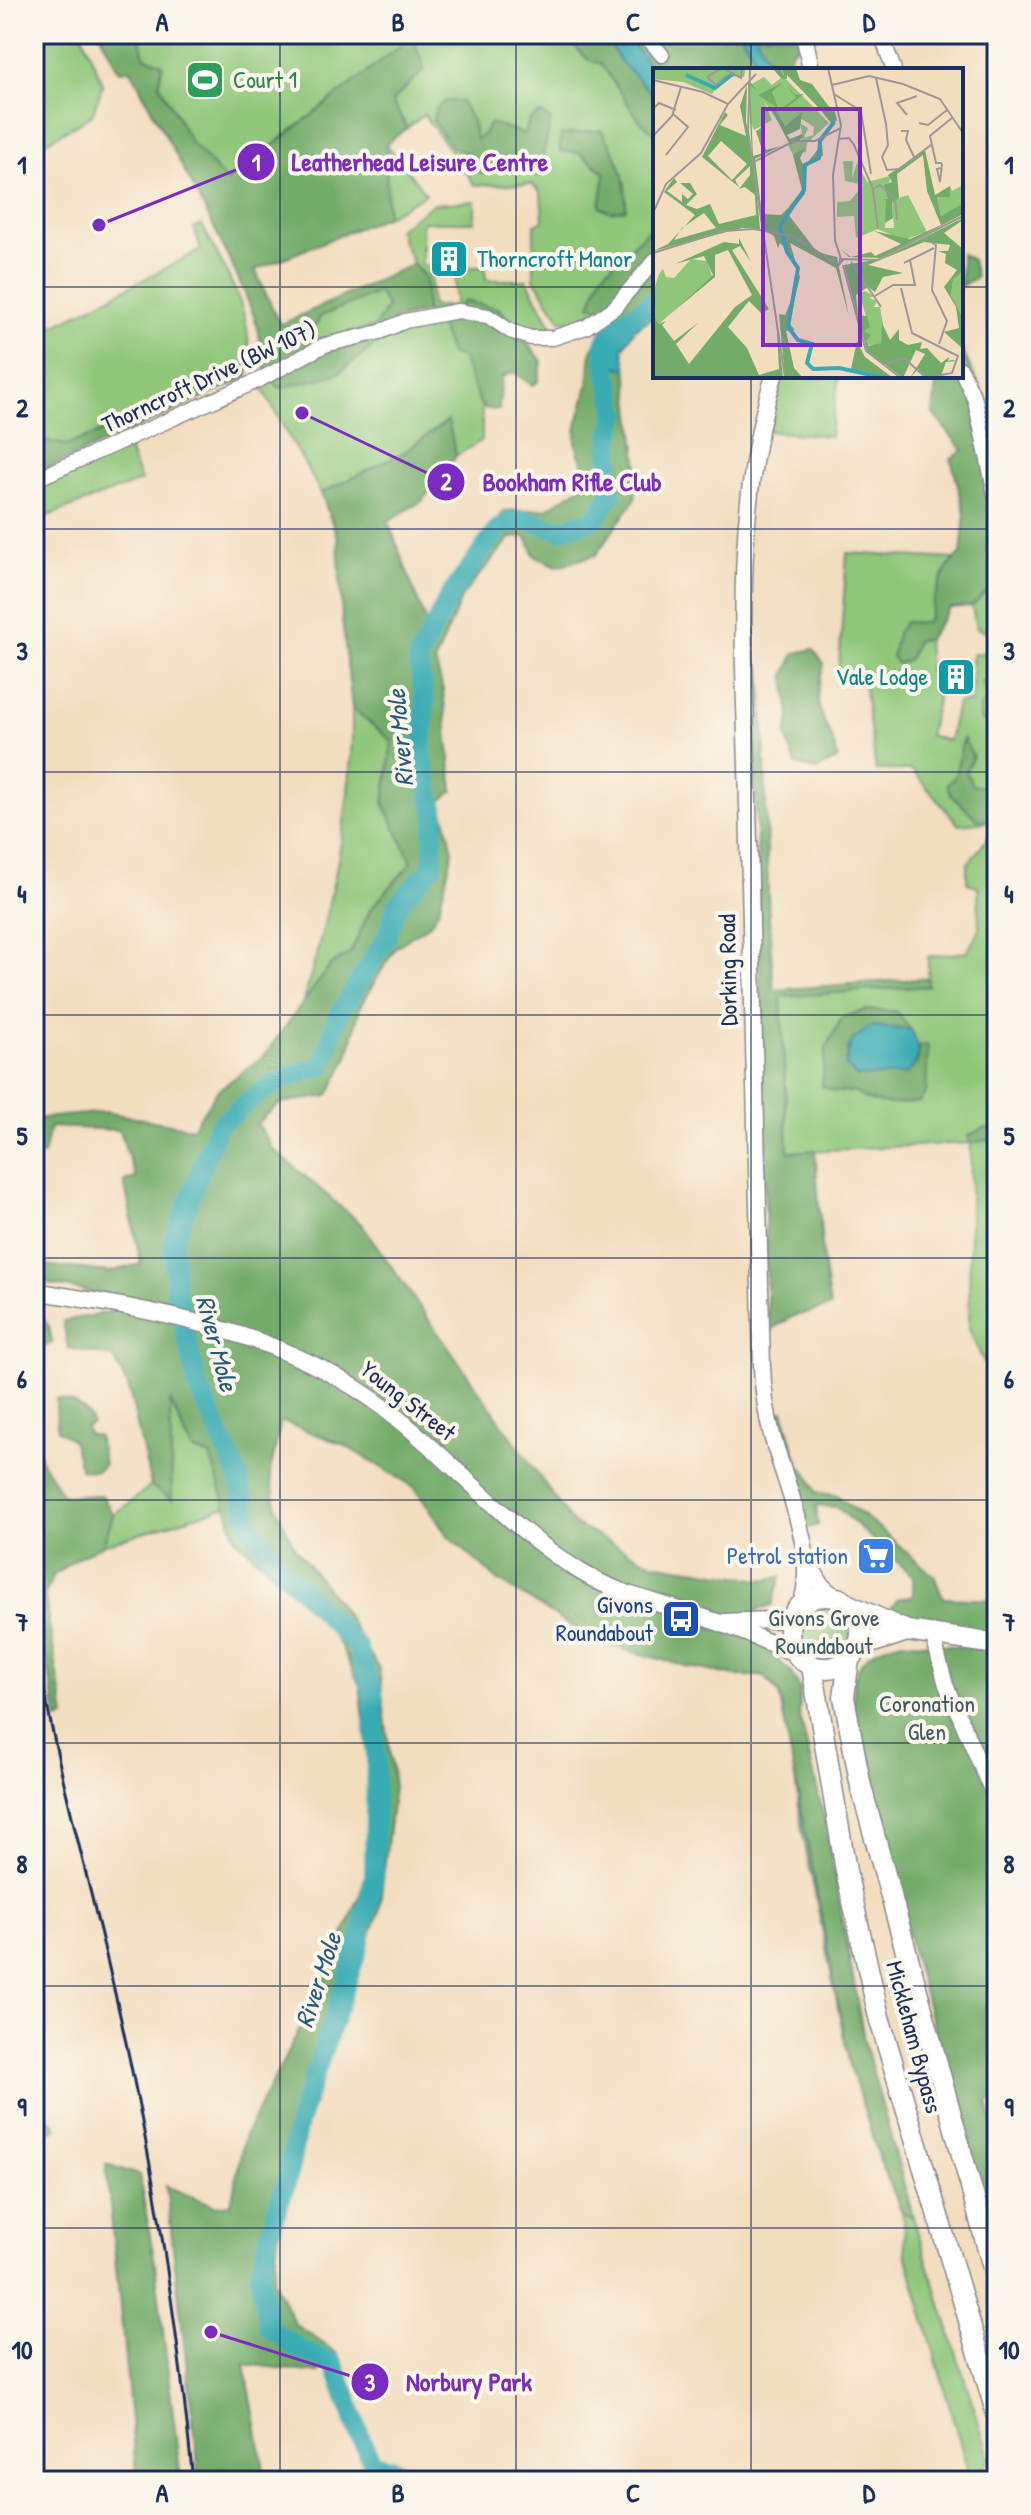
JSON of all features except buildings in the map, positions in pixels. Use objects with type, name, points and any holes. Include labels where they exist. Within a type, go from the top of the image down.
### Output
[{"type":"highway","points":[[907,1631],[853,1653],[831,1667],[804,1659],[790,1642],[796,1612],[811,1599],[842,1602],[907,1631],[997,1644]]},
{"type":"highway","points":[[842,1602],[860,1622],[853,1653]]},
{"type":"highway","name":"Mickleham Bypass","points":[[853,1653],[844,1697],[861,1787],[997,2282]]},
{"type":"highway","name":"Mickleham Bypass","points":[[804,1659],[879,2017],[997,2415]]},
{"type":"main road","points":[[804,34],[811,68]]},
{"type":"main road","name":"Dorking Road","points":[[774,378],[753,474],[746,577],[762,1367],[771,1432],[807,1560],[822,1586],[842,1602]]},
{"type":"main road","name":"Young Street","points":[[34,1291],[128,1307],[239,1332],[301,1358],[385,1408],[509,1519],[582,1573],[643,1601],[718,1622],[804,1659]]},
{"type":"main road","name":"Dorking Road","points":[[796,1612],[807,1589],[807,1560]]},
{"type":"main road","name":"Young Street","points":[[718,1622],[796,1612]]},
{"type":"street","points":[[881,34],[893,68]]},
{"type":"street","points":[[648,38],[662,55]]},
{"type":"street","name":"Thorncroft Drive (BW 107)","points":[[34,480],[257,381],[325,345],[380,332],[405,321],[458,311],[488,316],[510,331],[531,338],[553,338],[586,327],[614,308],[653,262]]},
{"type":"street","points":[[963,373],[975,400],[997,503]]},
{"type":"street","points":[[933,1637],[938,1662],[997,1804]]},
{"type":"green space","points":[[34,34],[82,34],[103,85],[92,115],[34,149]]},
{"type":"green space","points":[[100,34],[604,34],[620,61],[653,95],[653,226],[602,274],[603,309],[584,323],[561,320],[534,279],[534,225],[543,220],[541,193],[532,184],[475,185],[424,115],[407,128],[392,101],[425,69],[227,182],[154,115],[131,69],[119,71]]},
{"type":"green space","points":[[100,34],[139,34],[144,56],[163,64],[159,83],[192,144],[227,181],[412,37],[425,69],[392,101],[407,128],[386,144],[387,216],[255,270],[280,325],[413,264],[426,278],[426,312],[394,320],[375,345],[337,374],[280,388],[262,360],[254,316],[211,222],[131,69],[119,71]],"holes":[[[378,292],[387,307],[375,327],[318,340],[314,329],[321,316]]]},
{"type":"green space","points":[[563,34],[604,34],[620,61],[653,95],[653,131],[640,121],[601,64],[587,59]]},
{"type":"green space","points":[[626,34],[741,34],[755,58],[756,68],[653,68],[653,71]]},
{"type":"green space","points":[[755,34],[796,34],[799,45],[790,52],[788,68],[768,68],[767,57]]},
{"type":"green space","points":[[445,101],[461,101],[472,121],[476,139],[484,134],[490,123],[524,134],[529,120],[541,113],[551,120],[543,155],[548,171],[538,176],[521,164],[482,174],[468,153],[452,147],[433,120],[436,108]]},
{"type":"green space","points":[[601,130],[621,168],[626,209],[611,212],[600,207],[605,173],[580,153],[560,151],[561,135]]},
{"type":"green space","points":[[386,144],[426,194],[387,216]]},
{"type":"green space","points":[[475,201],[475,222],[422,222],[422,266],[431,266],[431,306],[455,306],[455,267],[485,267],[486,280],[527,280],[555,332],[542,334],[457,309],[426,312],[426,278],[413,264],[398,229],[433,204]]},
{"type":"green space","points":[[202,225],[229,276],[243,313],[249,350],[246,369],[184,391],[98,434],[65,445],[34,438],[34,336],[201,250],[194,228]]},
{"type":"green space","points":[[653,226],[653,291],[618,315],[590,305],[602,274]]},
{"type":"green space","points":[[963,255],[972,260],[976,278],[963,285]]},
{"type":"green space","points":[[378,292],[387,307],[375,327],[318,340],[314,329],[321,316]]},
{"type":"green space","points":[[464,301],[500,309],[542,361],[538,382],[532,385],[514,372],[502,377],[499,410],[482,408],[462,358],[450,354],[440,325]]},
{"type":"green space","points":[[451,314],[462,358],[482,408],[482,440],[456,456],[447,421],[403,453],[321,493],[259,383],[270,377],[281,388],[337,374],[384,334]]},
{"type":"green space","points":[[597,341],[615,366],[627,369],[638,468],[635,499],[596,555],[557,566],[535,556],[526,536],[510,538],[462,596],[435,661],[443,690],[453,791],[441,801],[453,850],[439,909],[430,924],[396,947],[360,1006],[348,1057],[328,1096],[281,1103],[257,1123],[273,1149],[362,1225],[573,1524],[652,1563],[762,1580],[781,1577],[772,1605],[748,1613],[754,1639],[790,1671],[800,1689],[799,1714],[825,1822],[864,2041],[913,2217],[902,2212],[880,2160],[849,2062],[779,1693],[764,1676],[736,1676],[689,1667],[597,1642],[499,1581],[448,1536],[414,1487],[342,1444],[281,1421],[270,1472],[277,1509],[294,1546],[337,1601],[379,1668],[394,1787],[379,1912],[309,2107],[280,2222],[273,2280],[295,2324],[338,2354],[318,2373],[245,2364],[266,2481],[200,2481],[166,2186],[215,2206],[231,2204],[244,2137],[327,1976],[359,1897],[369,1865],[371,1779],[360,1686],[342,1648],[317,1614],[236,1539],[210,1455],[193,1451],[170,1400],[172,1500],[151,1486],[128,1386],[113,1357],[68,1348],[63,1321],[111,1312],[100,1294],[34,1281],[34,1264],[109,1272],[141,1264],[124,1181],[136,1178],[119,1130],[50,1127],[43,1155],[34,1157],[34,1119],[105,1112],[192,1128],[218,1090],[263,1057],[330,966],[351,952],[370,910],[412,862],[384,804],[392,741],[352,708],[342,619],[338,539],[321,493],[403,453],[448,421],[456,456],[422,501],[388,521],[427,625],[504,511],[546,509],[592,480],[578,452],[576,432],[588,384],[591,356]]},
{"type":"green space","points":[[963,352],[997,424],[997,581],[972,606],[950,608],[927,640],[917,640],[909,659],[898,664],[892,657],[897,633],[905,622],[927,623],[943,575],[961,555],[965,513],[951,459],[963,450],[933,414],[937,378],[963,378]]},
{"type":"green space","points":[[249,369],[248,377],[34,475],[34,438],[66,445],[98,434],[184,391]]},
{"type":"green space","points":[[782,378],[839,378],[830,436],[768,431]]},
{"type":"green space","points":[[128,447],[141,481],[34,521],[34,485]]},
{"type":"green space","points":[[847,553],[953,559],[950,608],[927,640],[929,672],[936,673],[937,701],[929,735],[949,741],[957,703],[972,702],[972,655],[989,651],[988,632],[976,628],[972,606],[997,581],[997,821],[959,825],[912,770],[876,770],[863,677],[838,678]]},
{"type":"green space","points":[[813,649],[824,664],[818,705],[838,759],[816,770],[796,765],[786,736],[790,717],[785,675],[795,653]]},
{"type":"green space","points":[[761,669],[774,990],[928,978],[928,986],[781,997],[788,1152],[815,1150],[823,1260],[830,1307],[794,1316],[768,1331],[753,670]]},
{"type":"green space","points":[[997,675],[997,732],[980,719],[979,709],[988,697],[982,681]]},
{"type":"green space","points":[[352,708],[392,741],[384,804],[412,862],[370,910],[351,952],[330,966],[303,1004],[338,858],[349,783]]},
{"type":"green space","points":[[963,738],[973,756],[966,771],[972,785],[991,788],[997,782],[997,821],[978,820],[951,795],[947,785],[955,776]]},
{"type":"green space","points":[[989,836],[997,837],[997,1129],[984,1128],[971,1143],[788,1152],[781,996],[928,986],[928,957],[967,952],[979,931],[978,886],[967,883],[967,865]]},
{"type":"green space","points":[[866,1010],[895,1011],[911,1030],[872,1026],[852,1041],[847,1052],[917,1063],[920,1045],[928,1046],[926,1092],[919,1102],[877,1103],[854,1092],[836,1092],[822,1086],[826,1049],[842,1017]]},
{"type":"green space","points":[[984,1128],[997,1129],[997,1138],[971,1143],[968,1136]]},
{"type":"green space","points":[[997,1138],[997,1375],[991,1378],[969,1329],[971,1143]]},
{"type":"green space","points":[[34,1310],[49,1326],[52,1343],[36,1349],[34,1353]]},
{"type":"green space","points":[[168,1398],[193,1451],[210,1455],[227,1506],[103,1545],[113,1515],[151,1486],[172,1499]]},
{"type":"green space","points":[[56,1399],[78,1406],[90,1418],[92,1424],[85,1427],[88,1434],[98,1436],[104,1464],[97,1471],[81,1470],[72,1440],[57,1430]]},
{"type":"green space","points":[[783,1411],[799,1465],[807,1472],[816,1492],[837,1496],[877,1526],[934,1576],[943,1598],[997,1600],[997,1636],[939,1633],[911,1626],[899,1619],[890,1610],[898,1599],[913,1596],[913,1576],[837,1507],[816,1506],[818,1525],[804,1529],[774,1414]]},
{"type":"green space","points":[[34,1426],[40,1458],[63,1496],[102,1495],[113,1515],[103,1545],[78,1557],[54,1575],[44,1594],[65,1717],[58,1720],[34,1590]]},
{"type":"green space","name":"Givons Grove Roundabout","points":[[824,1605],[843,1613],[851,1632],[843,1651],[824,1659],[805,1651],[797,1632],[805,1613]]},
{"type":"green space","name":"Coronation Glen","points":[[902,1641],[997,1650],[997,1979],[989,1983],[990,2009],[997,2011],[997,2098],[988,2102],[997,2141],[997,2244],[915,1963],[855,1719],[854,1689],[859,1667],[874,1652]]},
{"type":"green space","points":[[764,1676],[800,1689],[799,1714],[825,1822],[864,2041],[913,2217],[990,2458],[976,2481],[971,2481],[906,2254],[902,2212],[880,2160],[849,2062],[802,1830],[790,1741],[779,1694]]},
{"type":"green space","points":[[34,2097],[57,2128],[34,2141]]},
{"type":"green space","points":[[106,2164],[139,2175],[155,2264],[181,2481],[137,2481]]},
{"type":"water","points":[[604,34],[626,34],[653,71],[653,95],[620,61]]},
{"type":"water","points":[[741,34],[755,34],[767,57],[768,68],[756,68],[755,58]]},
{"type":"water","points":[[653,291],[653,317],[635,329],[623,349],[627,369],[615,366],[597,341],[603,328]]},
{"type":"water","points":[[871,1026],[911,1030],[918,1053],[907,1074],[857,1077],[845,1065],[852,1041]]},
{"type":"waterway","points":[[661,44],[668,34]]},
{"type":"waterway","points":[[637,56],[653,52]]},
{"type":"waterway","name":"River Mole","points":[[442,2481],[420,2479],[372,2462],[333,2363],[298,2349],[268,2327],[260,2274],[288,2177],[298,2122],[358,1949],[374,1877],[376,1759],[373,1694],[357,1647],[279,1566],[250,1525],[238,1475],[198,1386],[176,1292],[173,1243],[218,1126],[255,1096],[285,1078],[323,1066],[337,1018],[388,934],[397,905],[432,867],[435,813],[422,758],[425,701],[418,659],[449,597],[499,528],[522,519],[560,530],[595,519],[611,496],[610,438],[617,414],[605,359],[605,343],[616,326],[653,302]]},
{"type":"railway","points":[[34,1631],[64,1785],[114,1987],[147,2148],[181,2370],[193,2481]]},
{"type":"place","name":"Court 1","points":[[205,80]]},
{"type":"place","name":"Leatherhead Leisure Centre","points":[[99,225]]},
{"type":"place","name":"Thorncroft Manor","points":[[449,259]]},
{"type":"place","name":"Bookham Rifle Club","points":[[302,413]]},
{"type":"place","name":"Vale Lodge","points":[[956,677]]},
{"type":"place","name":"Petrol station","points":[[876,1556]]},
{"type":"place","name":"Givons Roundabout","points":[[681,1619]]},
{"type":"place","name":"Norbury Park","points":[[211,2332]]}]
